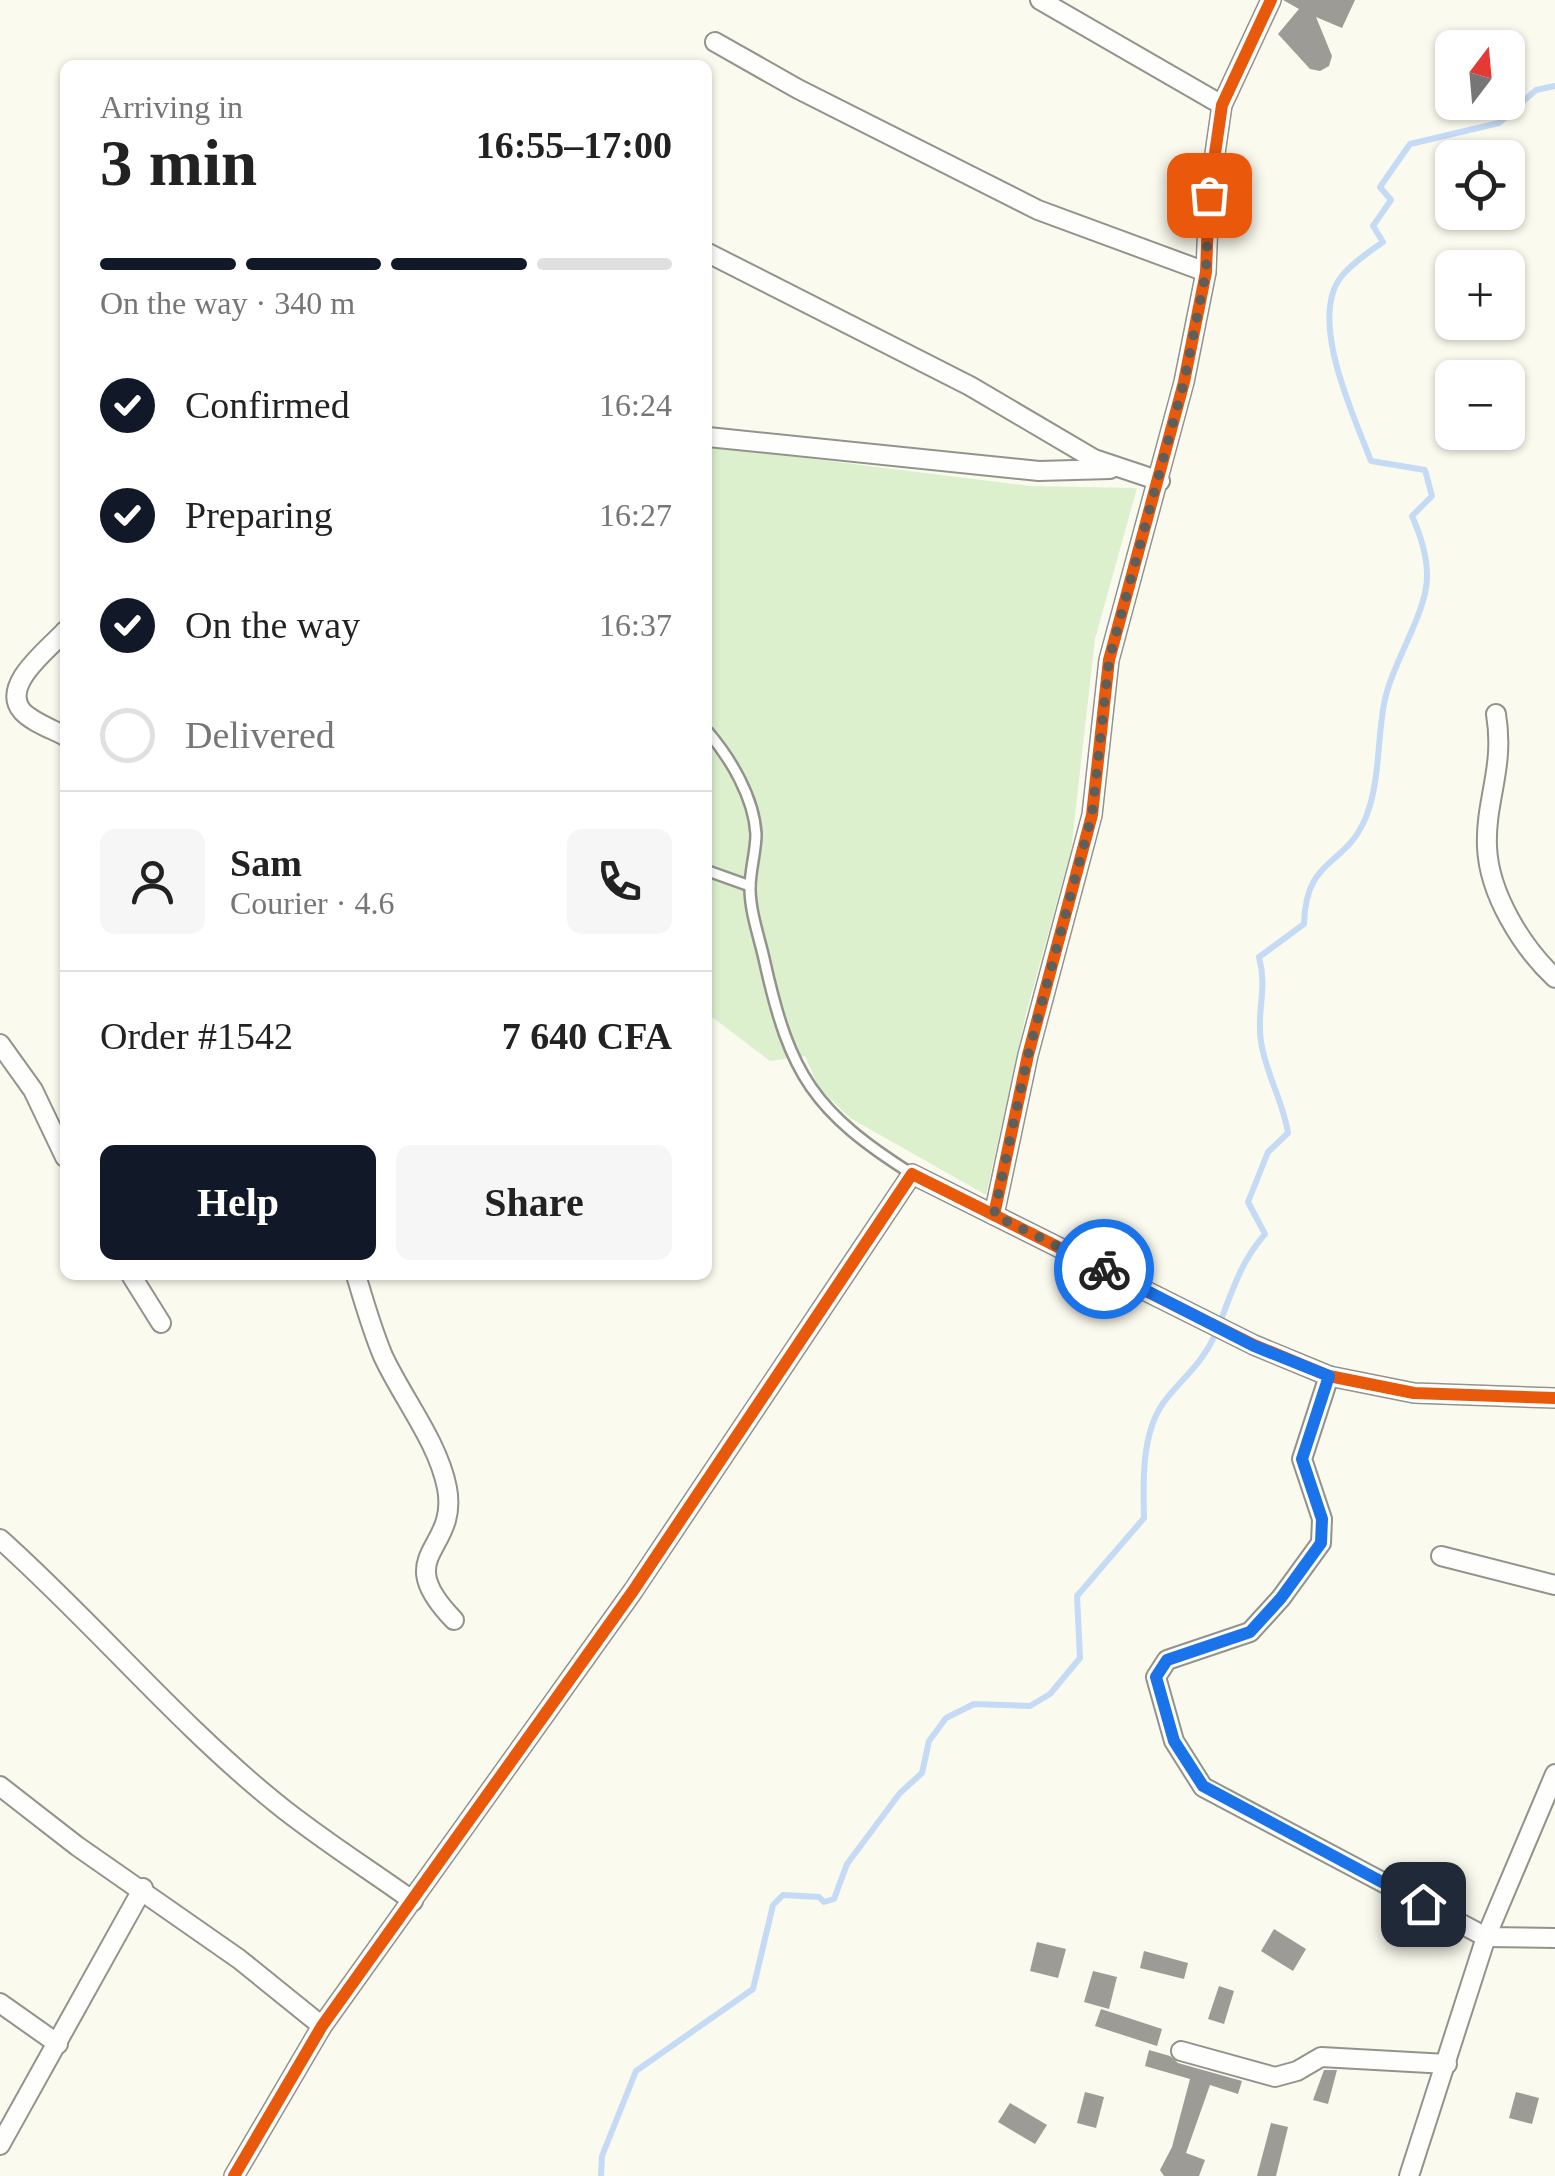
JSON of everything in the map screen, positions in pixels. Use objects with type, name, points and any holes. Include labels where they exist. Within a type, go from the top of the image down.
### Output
[{"type":"street","points":[[1040,0],[1222,106]]},
{"type":"street","points":[[994,1215],[1028,1055],[1092,815],[1109,660],[1160,482],[1206,272],[1209,195],[1222,106],[1271,0]]},
{"type":"street","points":[[715,42],[798,89],[1038,210],[1206,272]]},
{"type":"street","points":[[712,255],[970,386],[1116,468],[1160,482]]},
{"type":"street","points":[[712,436],[1039,471],[1116,468]]},
{"type":"street","points":[[60,637],[23,676],[16,692],[18,707],[60,733]]},
{"type":"street","points":[[1496,714],[1500,764],[1487,848],[1506,913],[1555,978]]},
{"type":"street","points":[[0,1044],[33,1090],[60,1147]]},
{"type":"street","points":[[234,2176],[322,2026],[644,1575],[912,1174],[1254,1346],[1329,1376],[1414,1393],[1555,1398]]},
{"type":"street","points":[[134,1280],[161,1323]]},
{"type":"street","points":[[358,1280],[382,1352],[441,1465],[448,1512],[426,1560],[425,1580],[430,1595],[454,1620]]},
{"type":"street","points":[[1329,1376],[1302,1459],[1322,1519],[1321,1543],[1281,1598],[1250,1632],[1167,1660],[1156,1677],[1174,1741],[1203,1786],[1486,1937],[1555,1938]]},
{"type":"street","points":[[0,1539],[262,1792],[412,1900]]},
{"type":"street","points":[[1441,1556],[1555,1586]]},
{"type":"street","points":[[1409,2176],[1486,1937],[1555,1774]]},
{"type":"street","points":[[0,1786],[76,1846],[143,1888],[322,2026]]},
{"type":"street","points":[[0,2145],[143,1888]]},
{"type":"street","points":[[0,2003],[58,2044]]},
{"type":"street","points":[[1181,2051],[1275,2077],[1297,2071],[1321,2057],[1447,2064]]},
{"type":"lane","points":[[712,738],[731,764],[752,808],[756,834],[750,886],[776,1016],[803,1078],[836,1118],[912,1174]]},
{"type":"lane","points":[[712,872],[750,886]]},
{"type":"green space","points":[[712,446],[1030,486],[1137,488],[1095,639],[1071,851],[1027,1010],[986,1195],[850,1118],[819,1088],[805,1056],[770,1061],[712,1017]]},
{"type":"building","points":[[1283,0],[1355,0],[1342,28],[1316,17],[1332,56],[1329,66],[1320,71],[1310,69],[1278,34],[1299,9]]},
{"type":"building","points":[[1274,1929],[1306,1949],[1293,1971],[1261,1951]]},
{"type":"building","points":[[1037,1942],[1066,1949],[1058,1978],[1030,1971]]},
{"type":"building","points":[[1144,1951],[1188,1963],[1184,1979],[1140,1968]]},
{"type":"building","points":[[1093,1971],[1117,1977],[1109,2009],[1084,2002]]},
{"type":"building","points":[[1219,1986],[1234,1991],[1224,2024],[1208,2019]]},
{"type":"building","points":[[1101,2009],[1162,2029],[1157,2046],[1095,2026]]},
{"type":"building","points":[[1149,2050],[1170,2056],[1178,2063],[1242,2081],[1238,2094],[1210,2085],[1186,2153],[1205,2160],[1199,2176],[1164,2176],[1160,2170],[1172,2147],[1190,2079],[1145,2066]]},
{"type":"building","points":[[1324,2070],[1337,2070],[1328,2104],[1313,2100]]},
{"type":"building","points":[[1085,2092],[1104,2097],[1096,2128],[1077,2123]]},
{"type":"building","points":[[1516,2092],[1539,2098],[1532,2124],[1509,2118]]},
{"type":"building","points":[[1010,2103],[1047,2125],[1035,2144],[998,2122]]},
{"type":"building","points":[[1271,2123],[1288,2127],[1276,2176],[1257,2176]]},
{"type":"waterway","points":[[601,2176],[602,2156],[636,2071],[753,1989],[773,1905],[783,1895],[819,1897],[824,1902],[834,1899],[847,1864],[900,1793],[922,1773],[929,1741],[946,1718],[974,1704],[1030,1706],[1050,1694],[1080,1658],[1077,1596],[1144,1518],[1145,1456],[1152,1425],[1167,1398],[1209,1346],[1241,1271],[1265,1234],[1248,1202],[1268,1152],[1288,1133],[1261,1042],[1259,957],[1304,924],[1312,885],[1348,846],[1366,817],[1374,790],[1388,688],[1426,590],[1426,560],[1412,516],[1432,496],[1425,470],[1371,461],[1337,368],[1329,318],[1332,295],[1345,272],[1383,242],[1373,226],[1391,200],[1380,187],[1410,144],[1499,123],[1536,90],[1555,86]]},
{"type":"cycle path","points":[[994,1215],[1028,1055],[1092,815],[1109,660],[1184,382],[1206,272],[1209,195],[1222,105],[1271,0]]},
{"type":"cycle path","points":[[234,2176],[322,2026],[633,1591],[912,1174],[1254,1345],[1329,1376],[1414,1393],[1555,1398]]},
{"type":"way so far","points":[[1104,1269],[994,1215],[1028,1055],[1092,815],[1109,660],[1184,382],[1206,272],[1209,195]]},
{"type":"route","points":[[1104,1269],[1254,1346],[1329,1376],[1302,1459],[1322,1519],[1321,1543],[1281,1598],[1250,1632],[1167,1660],[1158,1668],[1156,1677],[1174,1741],[1203,1786],[1423,1904]]}]
